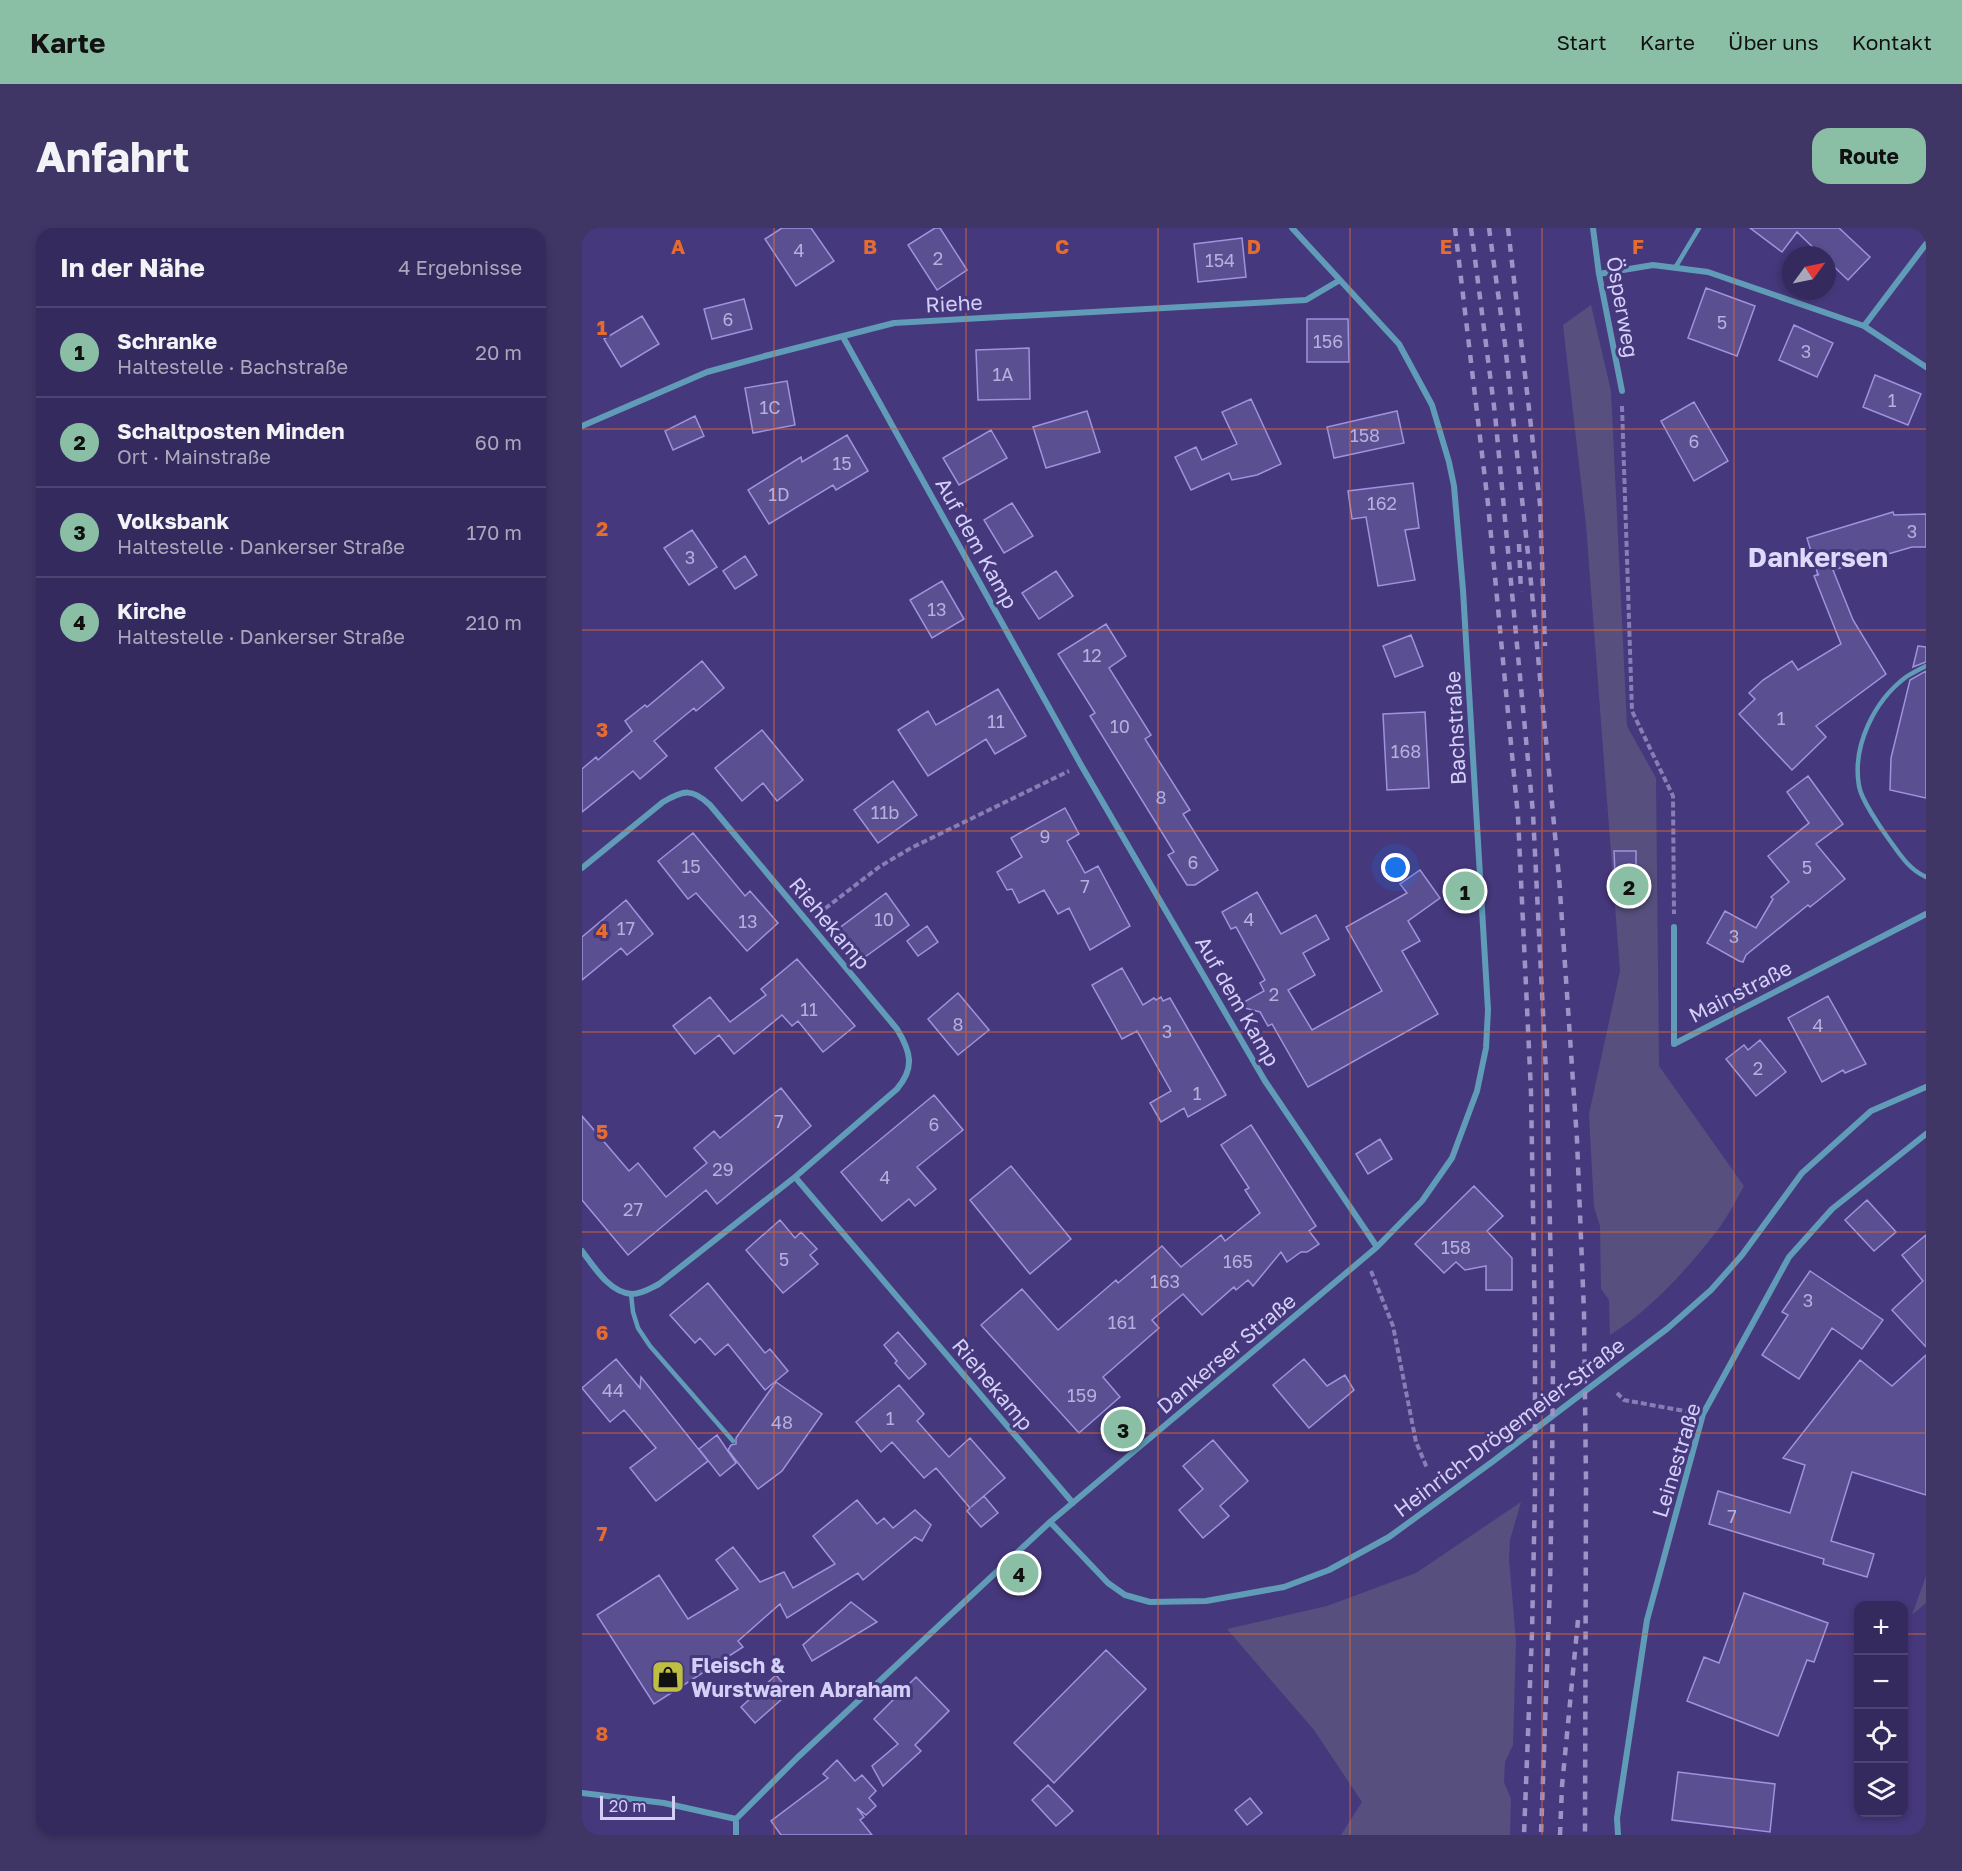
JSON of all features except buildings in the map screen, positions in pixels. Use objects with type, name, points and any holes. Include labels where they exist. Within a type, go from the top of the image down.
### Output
[{"type":"street","name":"Bachstraße","points":[[1292,228],[1399,344],[1432,405],[1454,486],[1463,590],[1488,1010],[1486,1048],[1477,1091],[1452,1158],[1422,1201],[1377,1247]]},
{"type":"street","name":"Ösperweg","points":[[1593,228],[1599,274],[1622,391]]},
{"type":"street","points":[[1864,326],[1926,243]]},
{"type":"street","points":[[1599,274],[1653,265],[1708,272],[1864,326],[1926,367]]},
{"type":"street","name":"Riehe","points":[[582,426],[707,372],[894,324],[1306,300],[1340,280]]},
{"type":"street","name":"Auf dem Kamp","points":[[843,338],[1081,765],[1265,1081],[1377,1247]]},
{"type":"street","name":"Riehekamp","points":[[582,868],[663,802],[677,794],[688,792],[700,796],[710,805],[897,1029],[905,1043],[910,1062],[905,1079],[897,1089],[795,1177],[659,1284],[644,1292],[632,1294]]},
{"type":"street","name":"Mainstraße","points":[[1674,927],[1674,1044],[1926,914]]},
{"type":"street","name":"Heinrich-Drögemeier-Straße","points":[[1050,1522],[1108,1583],[1125,1595],[1150,1602],[1206,1601],[1284,1587],[1329,1570],[1389,1537],[1668,1328],[1711,1290],[1742,1255],[1802,1173],[1870,1111],[1926,1087]]},
{"type":"street","name":"Leinestraße","points":[[1618,1835],[1617,1818],[1647,1620],[1703,1414],[1789,1257],[1832,1209],[1926,1134]]},
{"type":"street","name":"Riehekamp","points":[[795,1177],[1073,1503]]},
{"type":"street","name":"Dankerser Straße","points":[[736,1819],[797,1758],[1050,1522],[1377,1247]]},
{"type":"street","points":[[582,1251],[604,1279],[617,1289],[632,1294]]},
{"type":"street","points":[[582,1793],[664,1803],[736,1819],[736,1835]]},
{"type":"lane","points":[[1675,268],[1699,228]]},
{"type":"lane","points":[[1926,666],[1906,677],[1885,698],[1866,727],[1857,764],[1859,789],[1879,826],[1908,865],[1926,877]]},
{"type":"lane","points":[[632,1294],[633,1312],[638,1328],[650,1346],[733,1441]]},
{"type":"path","points":[[1622,391],[1632,711],[1673,796],[1674,927]]},
{"type":"path","points":[[808,922],[879,867],[911,848],[1081,765]]},
{"type":"path","points":[[1364,1258],[1373,1274],[1393,1326],[1416,1442],[1427,1468]]},
{"type":"path","points":[[1617,1393],[1624,1400],[1703,1414]]},
{"type":"shaded area","points":[[1591,305],[1611,391],[1627,726],[1656,778],[1659,1066],[1744,1186],[1720,1227],[1683,1272],[1656,1300],[1610,1335],[1609,1300],[1601,1289],[1600,1226],[1594,1207],[1589,1114],[1620,971],[1586,525],[1563,325]]},
{"type":"shaded area","points":[[1521,1502],[1510,1540],[1509,1559],[1516,1641],[1513,1745],[1505,1762],[1504,1782],[1511,1799],[1510,1835],[1341,1835],[1362,1802],[1314,1730],[1227,1629],[1327,1606],[1416,1573]]},
{"type":"shaded area","points":[[1926,1576],[1926,1603],[1912,1615]]},
{"type":"railway","points":[[1455,228],[1488,504],[1518,817],[1531,1092],[1535,1492],[1524,1835]]},
{"type":"railway","points":[[1471,228],[1495,414],[1533,813],[1547,1092],[1553,1364],[1550,1585],[1541,1835]]},
{"type":"railway","points":[[1489,228],[1505,344],[1530,572],[1559,877],[1577,1140],[1584,1312],[1586,1482],[1585,1835]]},
{"type":"railway","points":[[1508,228],[1540,504],[1545,646]]},
{"type":"railway","points":[[1519,544],[1521,592]]},
{"type":"railway","points":[[1560,1835],[1562,1786],[1578,1620]]},
{"type":"place","name":"Schaltposten Minden","points":[[1629,886]]},
{"type":"place","name":"Schranke","points":[[1465,891]]},
{"type":"place","name":"Volksbank","points":[[1123,1429]]},
{"type":"place","name":"Kirche","points":[[1019,1573]]},
{"type":"place","name":"Fleisch & Wurstwaren Abraham","points":[[668,1677]]},
{"type":"district","name":"Dankersen","points":[[1818,557]]}]
